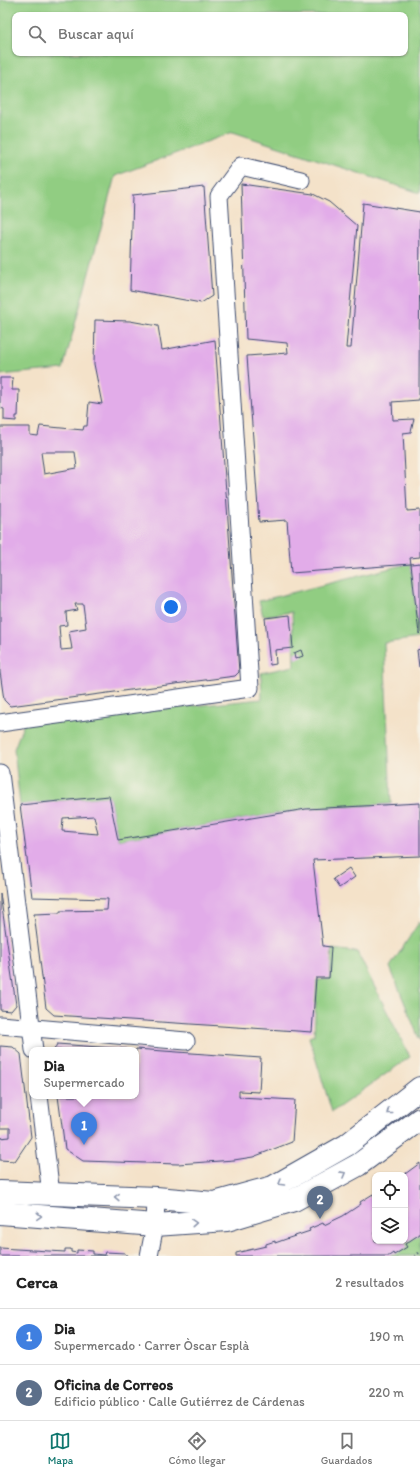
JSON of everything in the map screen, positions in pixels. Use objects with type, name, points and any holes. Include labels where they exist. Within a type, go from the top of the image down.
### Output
[{"type":"highway","points":[[0,1192],[156,1198],[214,1203],[273,1187],[347,1144],[420,1088]]},
{"type":"highway","points":[[0,1213],[156,1225],[227,1220],[294,1200],[358,1166],[420,1119]]},
{"type":"street","points":[[0,724],[250,688],[219,196],[241,166],[301,180]]},
{"type":"street","points":[[0,774],[6,870],[34,1047]]},
{"type":"street","points":[[0,1025],[186,1041]]},
{"type":"street","points":[[40,1099],[51,1194]]},
{"type":"street","points":[[149,1256],[156,1225],[156,1198]]},
{"type":"path","points":[[415,1256],[420,1252]]},
{"type":"green space","points":[[0,0],[420,0],[420,193],[233,132],[115,176],[63,369],[0,375]]},
{"type":"green space","points":[[411,563],[419,638],[384,643],[391,804],[306,809],[118,840],[109,796],[20,805],[14,749],[24,723],[262,699],[261,673],[294,666],[292,612],[263,616],[259,601]]},
{"type":"green space","points":[[420,921],[420,1041],[390,967]]},
{"type":"green space","points":[[332,949],[357,952],[410,1057],[332,1112],[309,1037],[314,1035],[317,980],[330,979]]},
{"type":"green space","points":[[420,1225],[420,1256],[377,1256],[399,1244],[408,1244],[408,1238]]},
{"type":"building","points":[[241,184],[313,194],[329,202],[357,226],[346,348],[351,348],[363,203],[420,212],[419,400],[392,402],[393,420],[414,419],[411,432],[403,433],[407,511],[420,510],[420,557],[410,558],[411,564],[291,573],[287,520],[259,522],[247,356],[288,353],[287,343],[246,339]]},
{"type":"building","points":[[204,187],[212,296],[201,303],[130,290],[133,195]]},
{"type":"building","points":[[95,320],[130,321],[158,326],[162,350],[215,340],[239,672],[235,676],[10,706],[4,700],[0,672],[0,427],[30,427],[30,435],[38,436],[40,426],[83,430],[84,426],[87,426],[89,402],[102,404],[94,364]],"holes":[[[41,452],[75,452],[77,468],[44,474]],[[75,604],[83,604],[86,628],[69,631],[72,649],[61,650],[59,626],[67,625],[66,612],[77,610]]]},
{"type":"building","points":[[0,378],[13,378],[12,390],[19,390],[18,416],[16,416],[16,421],[4,420],[4,409],[0,408]]},
{"type":"building","points":[[420,563],[420,633],[419,634],[411,564]]},
{"type":"building","points":[[290,615],[293,648],[275,650],[276,664],[270,665],[265,618]]},
{"type":"building","points":[[420,649],[420,667],[419,667],[417,650]]},
{"type":"building","points":[[301,650],[303,656],[295,659],[294,653]]},
{"type":"building","points":[[109,796],[118,840],[306,809],[420,803],[420,856],[313,860],[323,946],[331,947],[329,978],[316,978],[312,1032],[54,1015],[46,1008],[34,914],[60,913],[60,911],[107,910],[108,899],[32,897],[20,805]],"holes":[[[94,816],[98,834],[62,831],[63,818]]]},
{"type":"building","points":[[349,868],[355,877],[339,888],[333,879]]},
{"type":"building","points":[[0,893],[16,1005],[11,1011],[0,1010]]},
{"type":"building","points":[[57,1044],[99,1047],[56,1047]]},
{"type":"building","points":[[0,1046],[13,1047],[21,1054],[31,1137],[15,1161],[0,1160],[0,1138],[10,1137],[10,1128],[0,1128]]},
{"type":"building","points":[[139,1049],[261,1058],[259,1092],[239,1091],[239,1097],[295,1100],[292,1142],[253,1157],[234,1160],[178,1164],[83,1161],[65,1149],[58,1099],[139,1099]]},
{"type":"building","points":[[420,1163],[420,1234],[408,1242],[408,1172]]},
{"type":"building","points":[[372,1195],[372,1244],[405,1244],[407,1247],[394,1255],[393,1253],[389,1256],[236,1256],[236,1253],[266,1246],[266,1244],[275,1241],[275,1243],[310,1231],[309,1229],[323,1223],[324,1225],[343,1216],[361,1204],[360,1202]]},
{"type":"building","points":[[0,1248],[65,1252],[65,1249],[71,1249],[71,1252],[77,1253],[77,1250],[93,1251],[93,1254],[104,1255],[105,1252],[125,1253],[127,1256],[0,1256]]},
{"type":"place","name":"Dia","points":[[84,1145]]},
{"type":"place","name":"Oficina de Correos","points":[[320,1219]]}]
